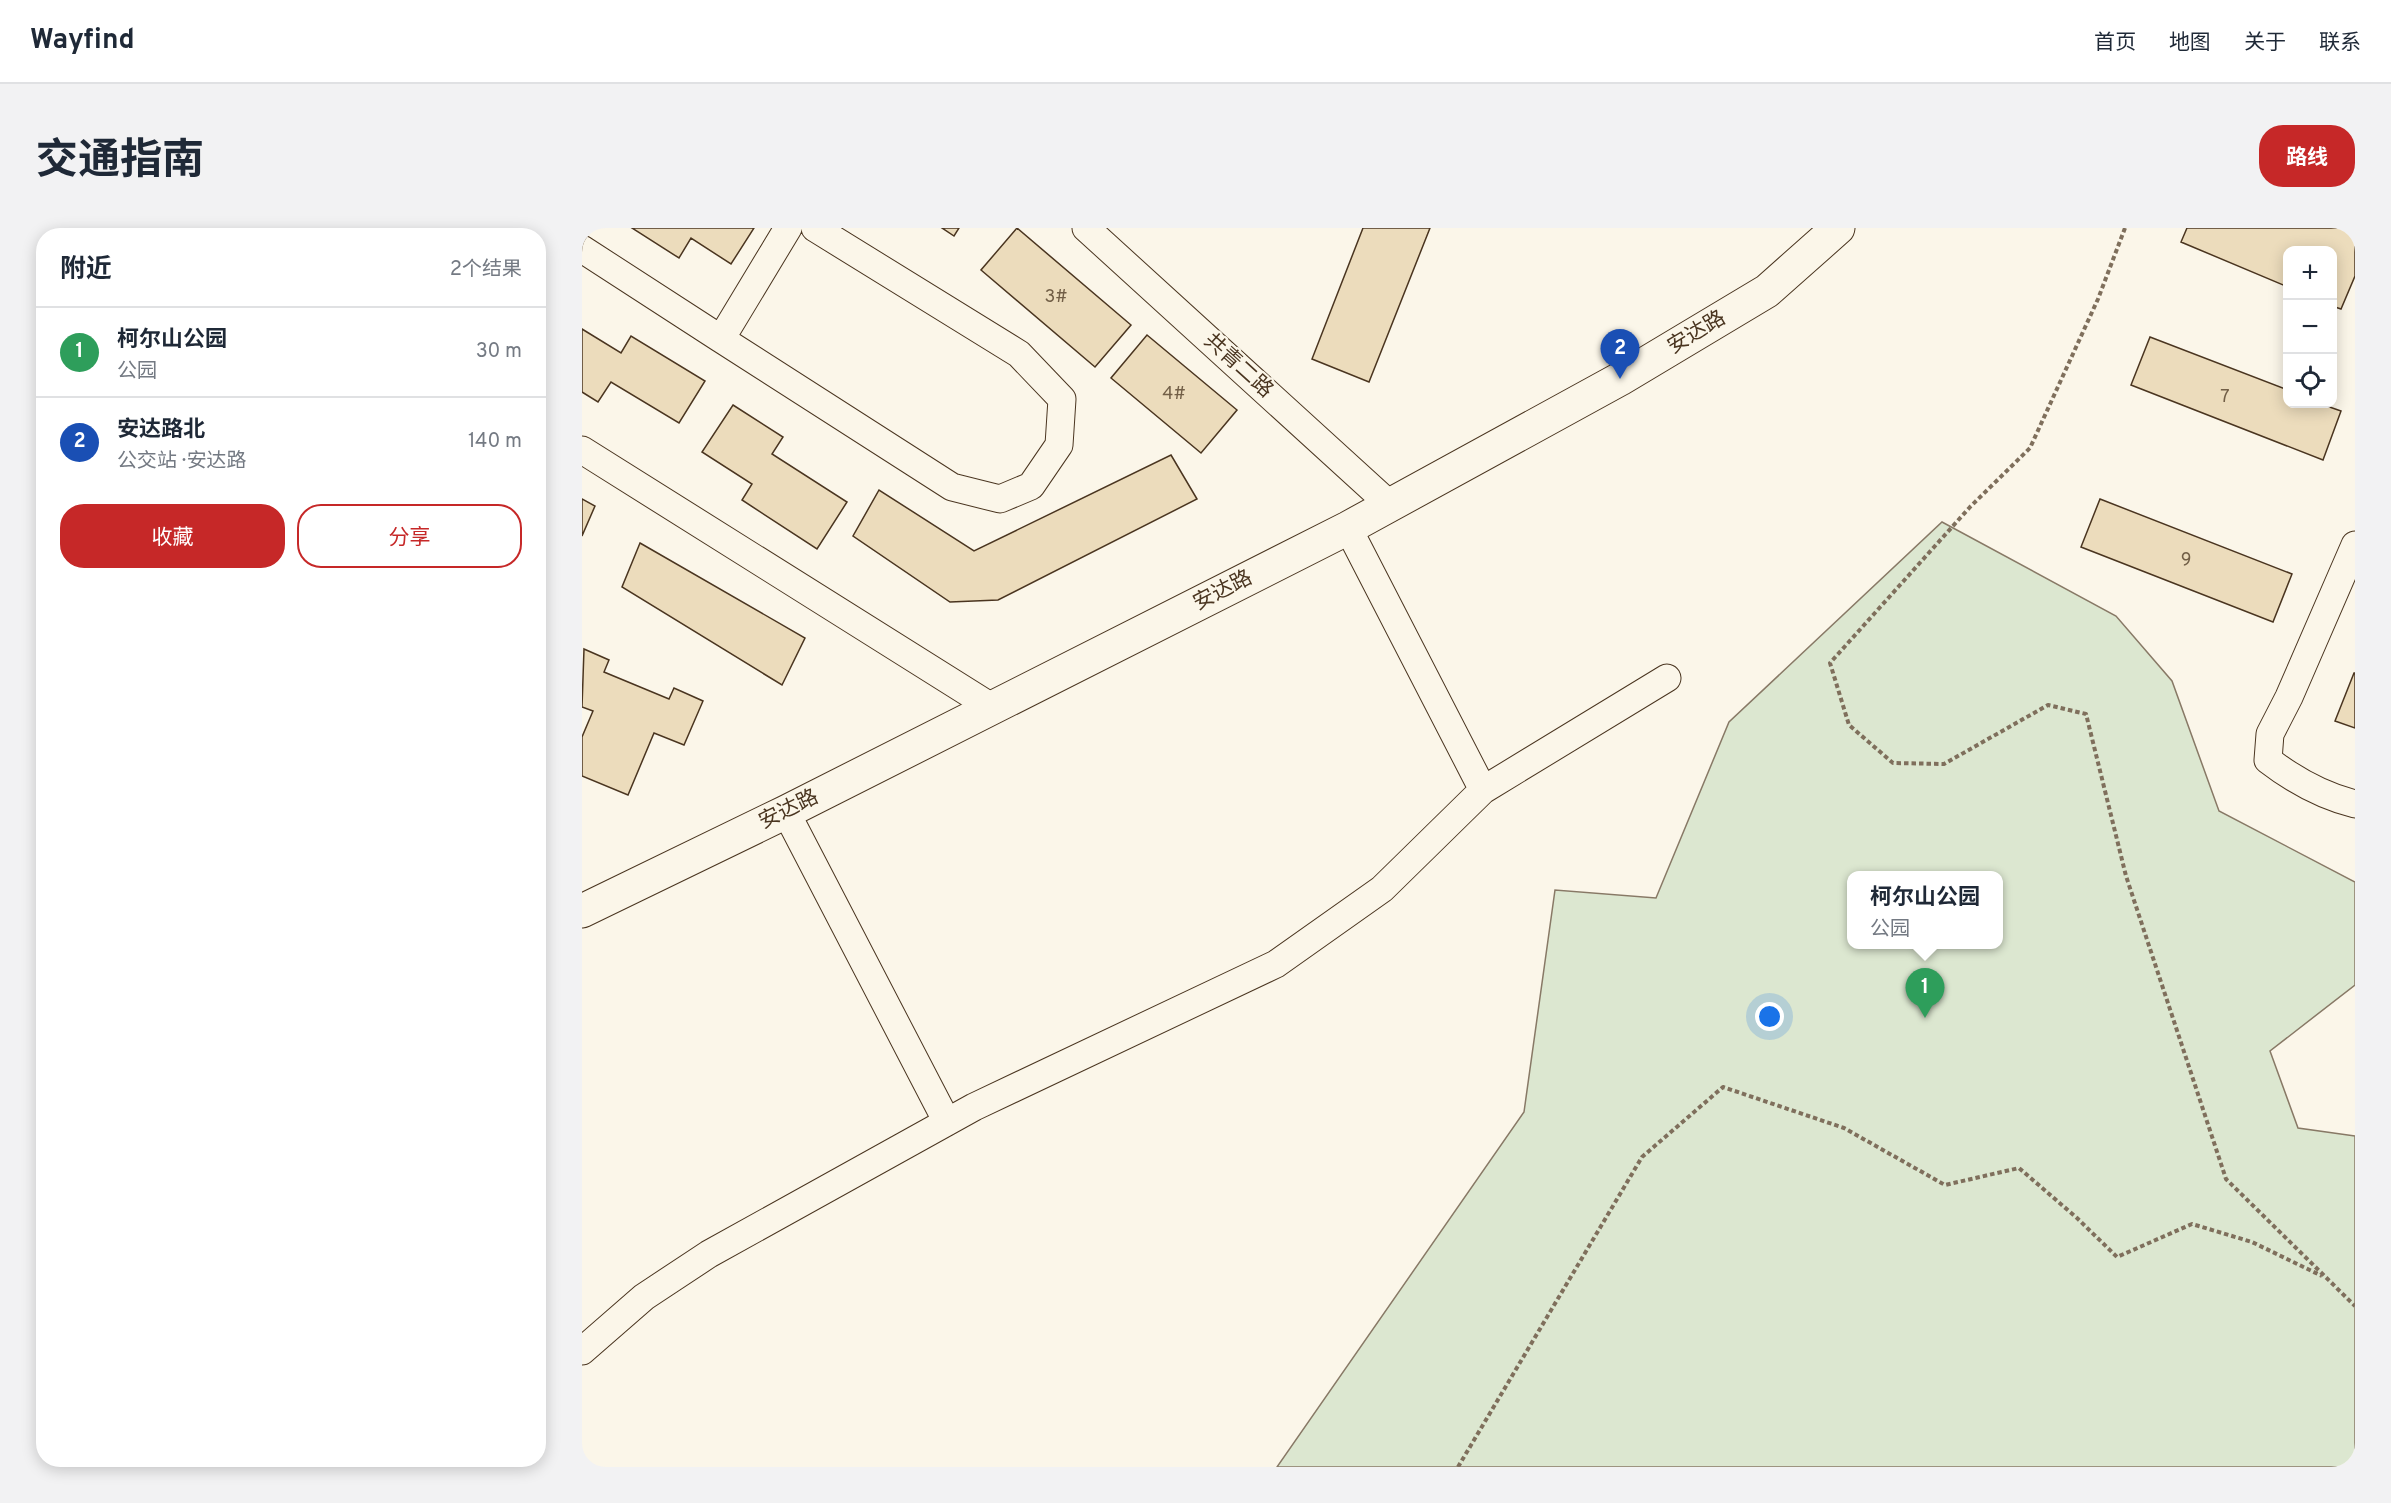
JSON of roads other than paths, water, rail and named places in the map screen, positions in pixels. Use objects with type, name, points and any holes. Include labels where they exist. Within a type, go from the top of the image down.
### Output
[{"type":"street","points":[[594,228],[582,248],[952,487],[1000,499],[1031,486],[1059,445],[1062,399],[1019,354],[815,228]]},
{"type":"street","points":[[721,339],[788,228]]},
{"type":"street","name":"共青二路","points":[[1086,228],[1389,504]]},
{"type":"street","name":"安达路","points":[[582,911],[786,812],[1348,528],[1620,379],[1767,291],[1838,228]]},
{"type":"street","points":[[582,450],[993,708]]},
{"type":"street","points":[[1348,528],[1483,790]]},
{"type":"street","points":[[2355,545],[2289,697],[2270,734],[2268,760],[2291,777],[2336,799],[2355,804]]},
{"type":"street","points":[[582,1351],[644,1298],[710,1254],[985,1102],[1276,964],[1382,889],[1483,790],[1667,678]]},
{"type":"street","points":[[786,812],[947,1122]]},
{"type":"place","name":"安达路北","points":[[1620,379]]},
{"type":"place","name":"柯尔山公园","points":[[1925,1018]]}]
